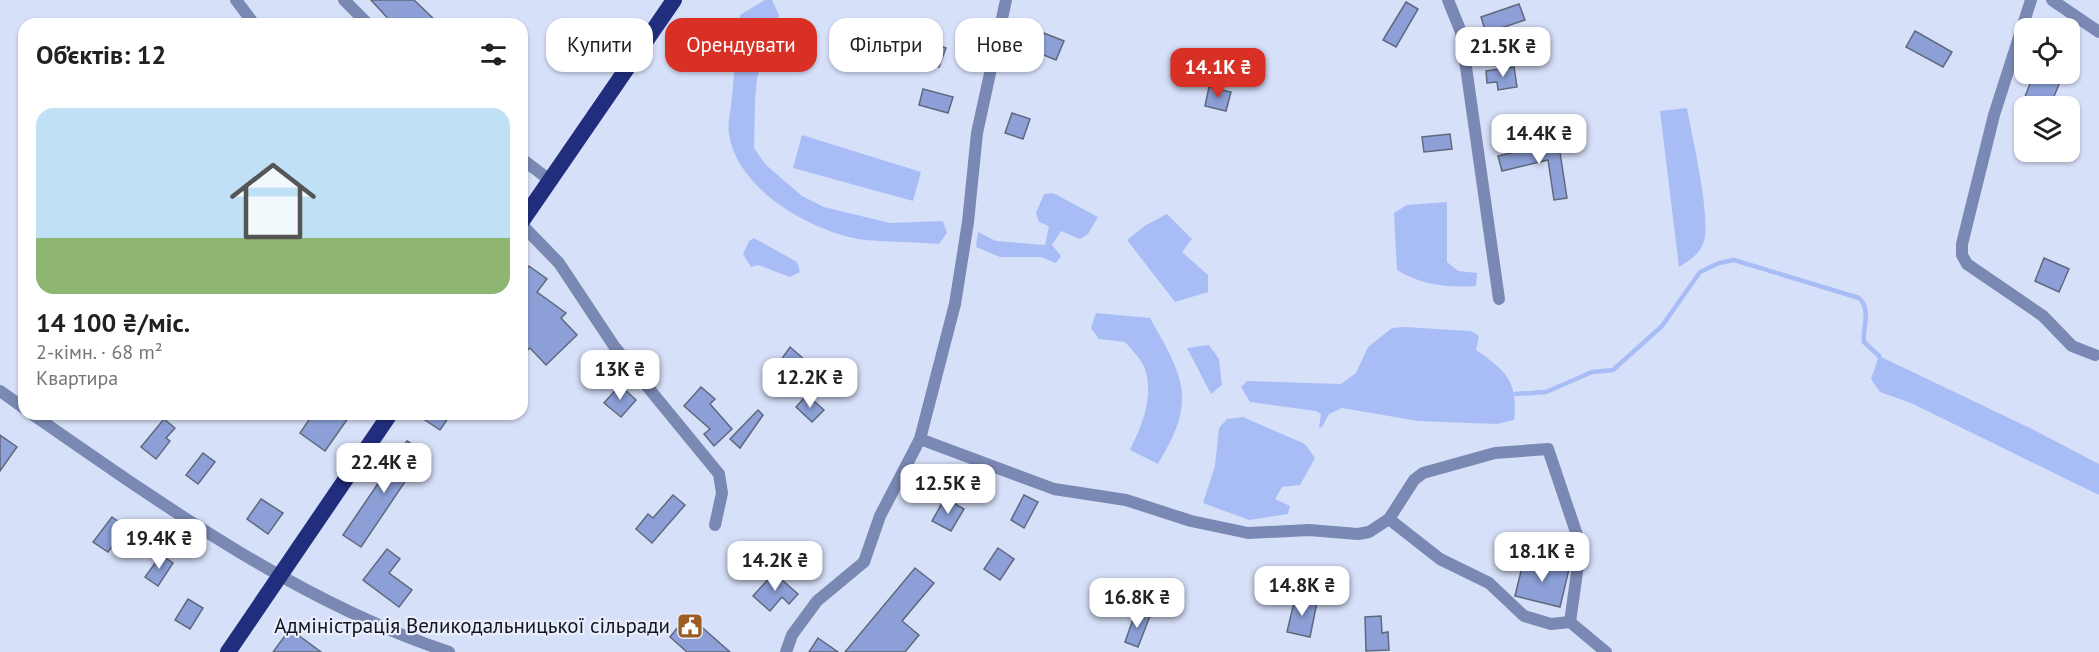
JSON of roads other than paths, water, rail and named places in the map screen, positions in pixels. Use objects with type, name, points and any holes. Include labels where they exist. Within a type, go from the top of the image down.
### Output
[{"type":"highway","points":[[528,214],[674,0]]},
{"type":"highway","points":[[228,652],[386,420]]},
{"type":"street","points":[[236,0],[250,18]]},
{"type":"street","points":[[344,0],[362,18]]},
{"type":"street","points":[[786,652],[792,635],[817,601],[864,562],[880,516],[920,439],[956,304],[968,222],[977,133],[1006,0]]},
{"type":"street","points":[[1448,0],[1461,32],[1499,299]]},
{"type":"street","points":[[2031,0],[1994,115],[1962,244],[1962,255],[1967,264],[2043,316],[2072,345],[2095,355]]},
{"type":"street","points":[[2052,0],[2099,32]]},
{"type":"street","points":[[528,164],[550,181]]},
{"type":"street","points":[[528,229],[559,263],[614,346],[719,474],[722,493],[715,525]]},
{"type":"street","points":[[0,391],[18,404]]},
{"type":"street","points":[[41,420],[225,543],[279,575],[364,618],[449,652]]},
{"type":"street","points":[[920,439],[1054,489],[1126,500],[1191,521],[1248,533],[1309,530],[1358,534],[1369,532],[1389,519],[1414,480],[1423,473],[1495,453],[1548,449],[1577,535],[1579,558],[1570,622]]},
{"type":"street","points":[[1389,519],[1440,559],[1489,583],[1524,616],[1551,624],[1570,622],[1606,652]]},
{"type":"water","points":[[765,0],[772,0],[779,15],[778,18],[740,18],[740,15]]},
{"type":"water","points":[[734,72],[759,72],[755,101],[754,148],[766,165],[802,196],[824,207],[890,223],[943,221],[947,233],[939,244],[865,240],[823,228],[780,205],[746,173],[735,154],[729,134]]},
{"type":"water","points":[[1687,108],[1703,196],[1705,229],[1704,241],[1700,249],[1679,267],[1660,111]]},
{"type":"water","points":[[802,135],[921,172],[913,201],[793,168]]},
{"type":"water","points":[[1053,193],[1098,217],[1088,234],[1080,239],[1061,231],[1052,245],[1061,256],[1056,263],[1041,257],[1000,257],[976,247],[978,232],[996,241],[1045,245],[1049,226],[1039,222],[1036,213],[1044,194]]},
{"type":"water","points":[[1447,202],[1447,262],[1458,271],[1477,273],[1476,286],[1425,282],[1397,270],[1394,213],[1407,205]]},
{"type":"water","points":[[1167,214],[1192,239],[1182,252],[1208,275],[1208,292],[1175,302],[1127,240],[1146,225]]},
{"type":"water","points":[[754,238],[797,262],[800,272],[790,277],[758,265],[751,267],[743,254],[749,241]]},
{"type":"water","points":[[1096,313],[1150,318],[1172,358],[1182,390],[1182,406],[1178,423],[1158,464],[1130,450],[1139,431],[1147,401],[1145,369],[1125,342],[1099,339],[1091,328]]},
{"type":"water","points":[[1392,328],[1471,331],[1479,336],[1476,350],[1503,371],[1512,387],[1514,420],[1497,424],[1418,421],[1342,408],[1329,414],[1322,427],[1319,428],[1321,414],[1316,411],[1250,402],[1241,387],[1247,381],[1341,384],[1356,373],[1368,347]]},
{"type":"water","points":[[1209,345],[1219,359],[1222,385],[1211,394],[1187,348]]},
{"type":"water","points":[[1879,356],[2032,429],[2099,464],[2099,495],[1911,403],[1880,392],[1871,379]]},
{"type":"water","points":[[1243,417],[1305,444],[1315,458],[1300,485],[1282,487],[1275,499],[1290,506],[1288,514],[1249,520],[1203,503],[1215,466],[1219,428],[1227,419]]},
{"type":"waterway","points":[[1515,394],[1546,392],[1592,372],[1613,370],[1662,326],[1700,272],[1719,263],[1734,260],[1859,298],[1866,313],[1864,342],[1879,356]]},
{"type":"place","name":"Адміністрація Великодальницької сільради","points":[[690,626]]}]
